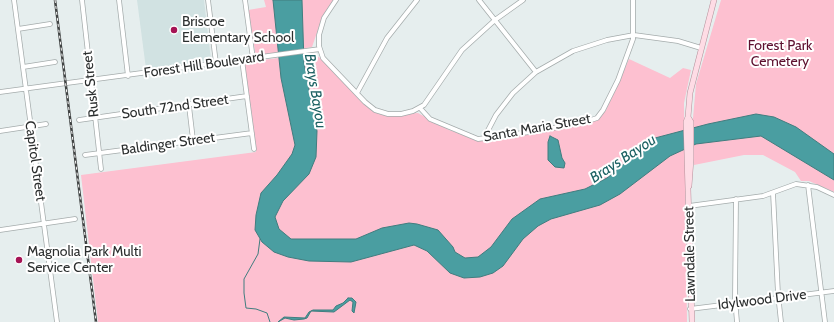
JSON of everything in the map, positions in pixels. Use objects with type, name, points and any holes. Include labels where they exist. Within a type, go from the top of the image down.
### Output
[{"type":"main road","name":"Lawndale Street","points":[[692,322],[690,309],[690,206],[687,178],[689,159],[688,120],[690,93],[714,0]]},
{"type":"street","name":"Capitol Street","points":[[14,0],[57,322]]},
{"type":"street","name":"Rusk Street","points":[[82,0],[94,118],[101,169]]},
{"type":"street","points":[[120,0],[128,76]]},
{"type":"street","points":[[208,0],[216,63]]},
{"type":"street","points":[[245,0],[253,59]]},
{"type":"street","points":[[336,0],[322,24],[319,36],[320,49],[326,61],[357,93],[375,110],[388,114],[401,114],[420,108],[429,99],[445,73],[462,50],[495,20],[523,0]]},
{"type":"street","points":[[357,93],[387,38],[417,0]]},
{"type":"street","points":[[479,0],[536,72]]},
{"type":"street","points":[[633,0],[634,36]]},
{"type":"street","points":[[18,30],[50,24]]},
{"type":"street","points":[[484,138],[496,115],[513,93],[536,72],[557,59],[586,46],[634,36],[678,41],[701,48]]},
{"type":"street","name":"Santa Maria Street","points":[[420,108],[430,119],[478,139],[537,131],[585,122],[597,118],[603,110],[618,80],[634,36]]},
{"type":"street","name":"Forest Hill Boulevard","points":[[0,92],[91,81],[320,49]]},
{"type":"street","points":[[242,60],[254,149]]},
{"type":"street","points":[[23,67],[55,62]]},
{"type":"street","name":"South 72nd Street","points":[[79,120],[189,106],[247,96]]},
{"type":"street","points":[[189,106],[193,140]]},
{"type":"street","points":[[0,131],[46,124]]},
{"type":"street","name":"Baldinger Street","points":[[85,155],[252,133]]},
{"type":"street","points":[[690,206],[763,196],[773,193],[786,186],[796,184],[824,189],[834,195]]},
{"type":"street","points":[[808,185],[824,322]]},
{"type":"street","points":[[773,193],[778,298],[781,322]]},
{"type":"street","points":[[736,199],[735,304],[737,322]]},
{"type":"street","points":[[0,230],[75,219]]},
{"type":"street","name":"Idylwood Drive","points":[[690,309],[834,291]]},
{"type":"shaded area","name":"Briscoe Elementary School","points":[[137,0],[204,0],[211,60],[146,69]]},
{"type":"green space","points":[[264,0],[334,0],[321,21],[312,47],[256,57],[248,10],[266,7]]},
{"type":"green space","name":"Forest Park Cemetery","points":[[721,0],[834,0],[834,192],[809,181],[801,181],[795,172],[763,155],[744,155],[694,165],[693,118],[696,84]]},
{"type":"green space","points":[[308,54],[319,57],[361,99],[388,115],[418,113],[449,130],[479,140],[578,125],[597,120],[606,110],[629,59],[670,78],[683,68],[691,70],[684,103],[687,322],[98,322],[81,175],[256,152],[244,64],[247,62]]},
{"type":"water","points":[[273,0],[302,0],[304,63],[317,131],[316,157],[309,174],[283,201],[275,217],[279,229],[291,239],[356,239],[382,228],[409,223],[438,230],[453,247],[455,252],[465,258],[478,257],[491,247],[512,219],[540,199],[585,189],[607,178],[655,138],[708,124],[756,114],[774,117],[796,127],[834,154],[834,180],[761,136],[696,144],[670,156],[620,194],[600,205],[551,219],[538,226],[523,239],[503,266],[493,273],[480,277],[464,278],[450,273],[427,251],[414,245],[351,262],[309,261],[288,257],[274,252],[262,242],[255,230],[256,215],[261,193],[277,175],[292,154],[295,145],[281,78]]},
{"type":"water","points":[[550,136],[558,140],[562,158],[565,163],[564,168],[555,167],[548,160],[548,142]]},
{"type":"water","points":[[348,298],[352,298],[356,302],[354,313],[352,311],[353,302],[350,300],[334,312],[311,311],[333,310],[336,306],[343,303]]},
{"type":"water","points":[[311,311],[307,318],[304,319],[294,320],[285,318],[278,322],[284,317],[305,318]]},
{"type":"waterway","points":[[260,239],[258,254],[244,279],[244,293],[246,308],[256,309],[267,313],[270,322]]},
{"type":"railway","points":[[55,0],[96,322]]},
{"type":"place","name":"Briscoe Elementary School","points":[[174,30]]},
{"type":"place","name":"Magnolia Park Multi Service Center","points":[[19,260]]},
{"type":"water label","name":"Brays Bayou","points":[[315,91]]},
{"type":"water label","name":"Brays Bayou","points":[[623,159]]}]
